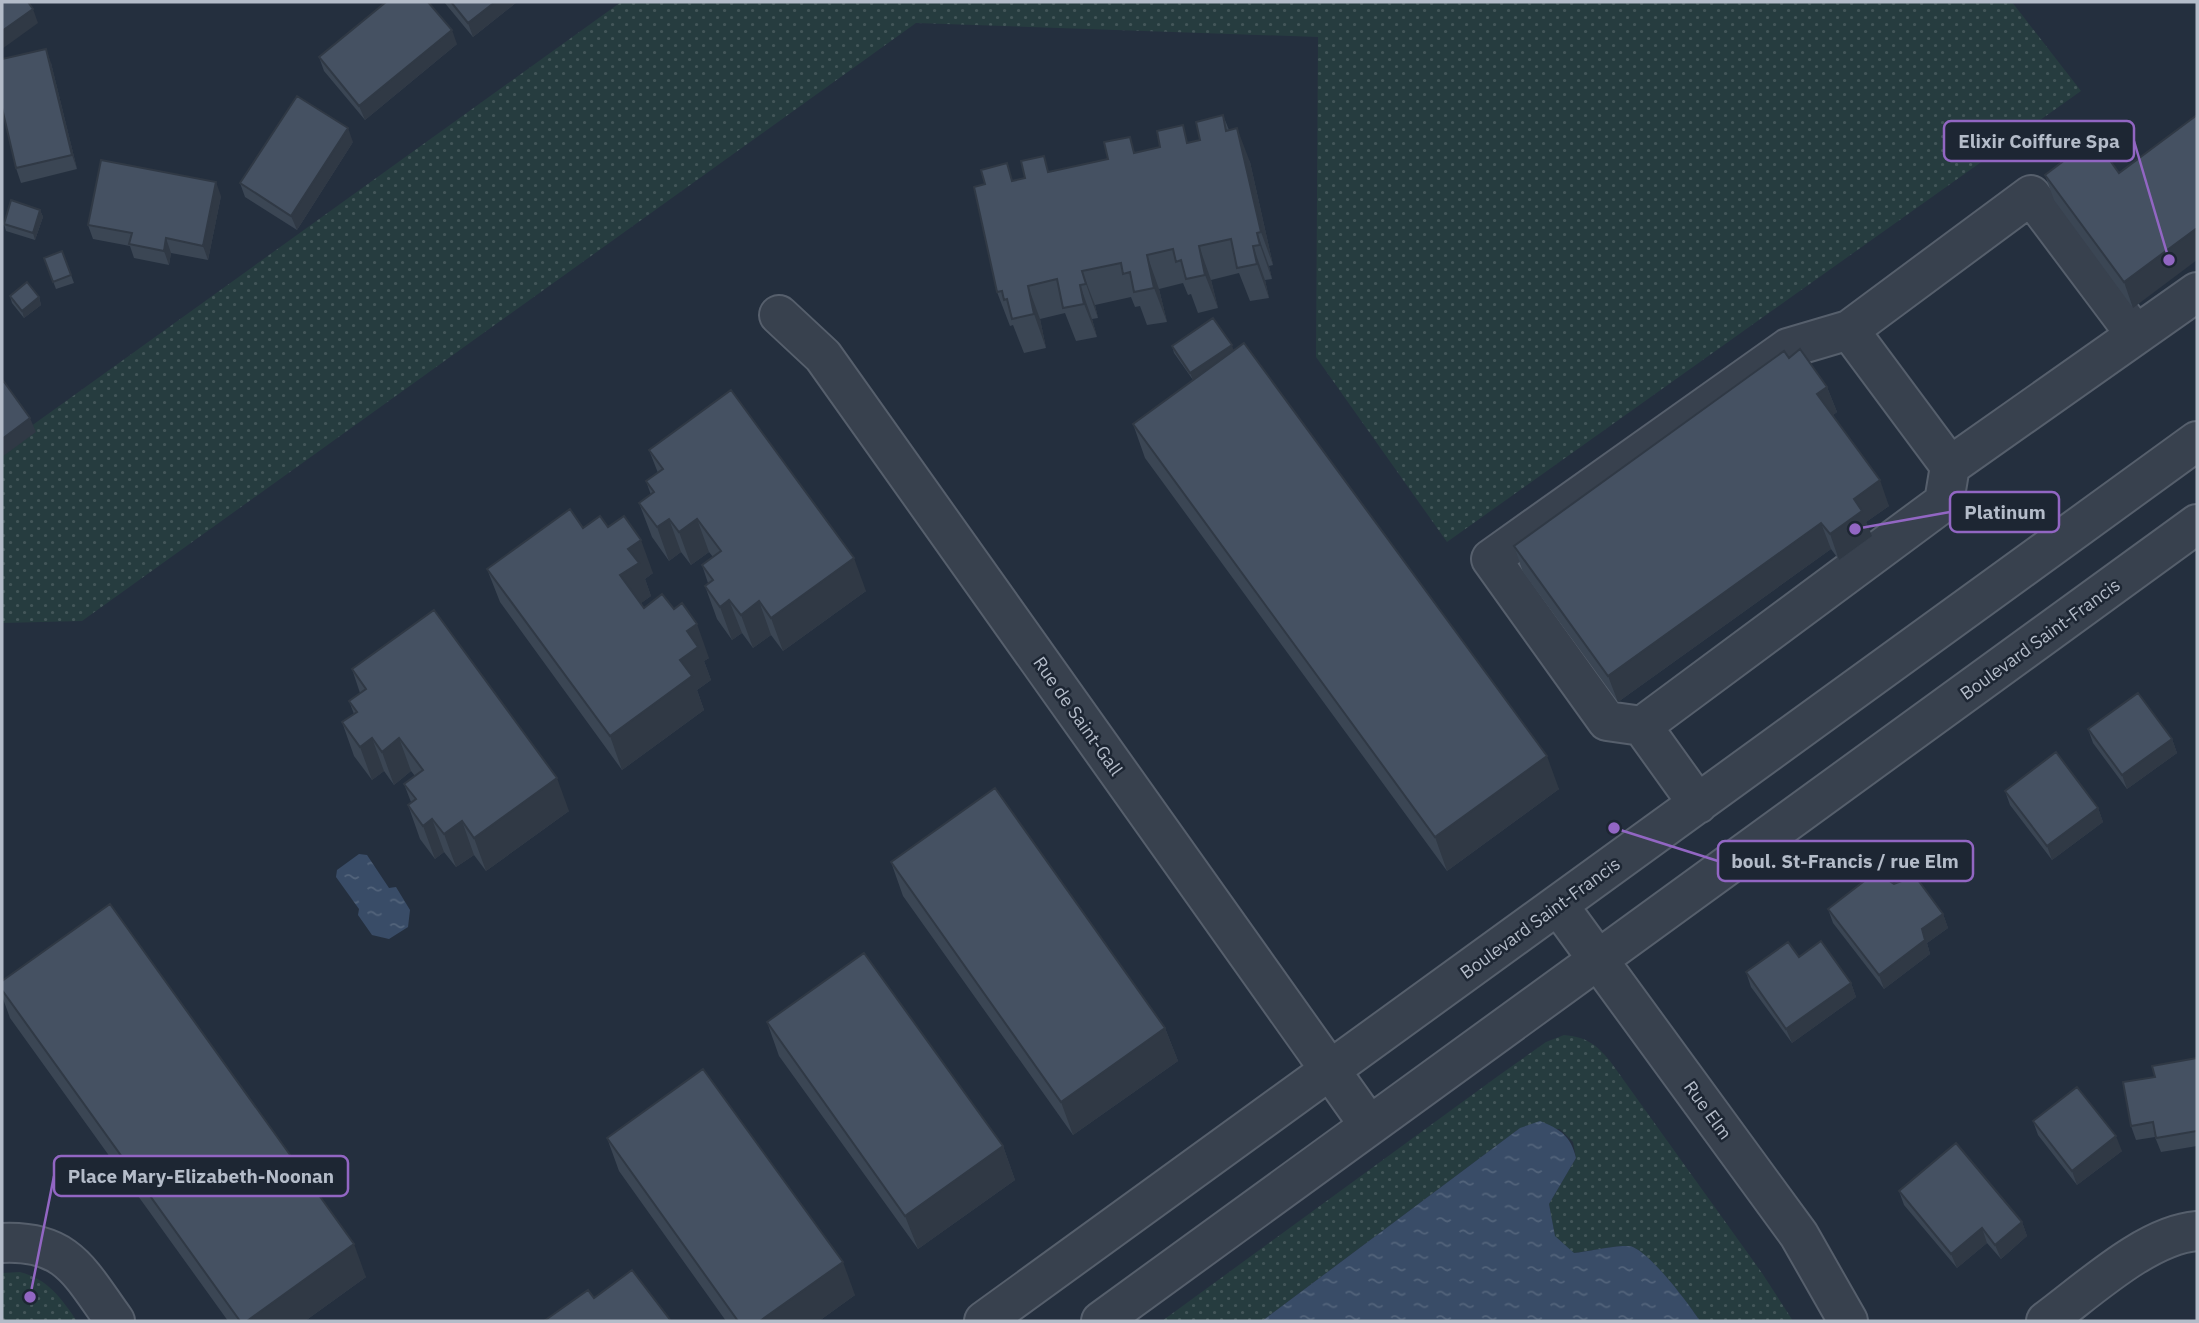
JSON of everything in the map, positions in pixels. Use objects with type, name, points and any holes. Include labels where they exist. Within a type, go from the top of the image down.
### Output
[{"type":"street","points":[[2136,335],[2047,185],[1849,330],[1788,348],[1491,559],[1607,721],[1642,726],[1944,502],[1950,466],[2136,335],[2197,292]]},
{"type":"street","name":"Rue de Saint-Gall","points":[[779,314],[823,356],[1369,1125]]},
{"type":"street","points":[[1849,330],[1950,466]]},
{"type":"street","name":"Boulevard Saint-Francis","points":[[984,1321],[2197,441]]},
{"type":"street","name":"Boulevard Saint-Francis","points":[[1101,1321],[2197,524]]},
{"type":"street","points":[[1642,726],[1698,804]]},
{"type":"street","name":"Rue Elm","points":[[1558,905],[1799,1236],[1848,1321]]},
{"type":"street","points":[[2046,1321],[2148,1247],[2170,1236],[2197,1231]]},
{"type":"street","points":[[2,1243],[35,1244],[62,1255],[115,1321]]},
{"type":"green space","points":[[621,2],[2012,2],[2081,91],[1447,542],[1316,357],[1318,37],[916,23],[82,621],[2,623],[2,447]]},
{"type":"green space","points":[[1564,1035],[1590,1042],[1610,1061],[1762,1273],[1793,1321],[1700,1321],[1679,1292],[1633,1247],[1573,1253],[1555,1237],[1549,1204],[1576,1158],[1573,1142],[1560,1129],[1520,1128],[1262,1321],[1162,1321],[1498,1076],[1546,1042]]},
{"type":"green space","points":[[20,1272],[46,1285],[77,1321],[2,1321],[2,1273]]},
{"type":"water","points":[[359,854],[367,855],[389,888],[396,887],[410,910],[408,927],[389,939],[372,935],[358,915],[359,909],[336,877],[337,870]]},
{"type":"water","points":[[1540,1121],[1564,1134],[1576,1158],[1549,1204],[1555,1236],[1574,1253],[1633,1247],[1660,1270],[1700,1321],[1262,1321],[1520,1128]]},
{"type":"building","points":[[2,2],[28,2],[33,9],[2,31]]},
{"type":"building","points":[[386,2],[428,2],[452,30],[359,106],[319,57]]},
{"type":"building","points":[[451,2],[495,2],[468,23]]},
{"type":"building","points":[[46,49],[72,155],[16,168],[2,108],[2,59]]},
{"type":"building","points":[[297,96],[348,128],[291,216],[240,183]]},
{"type":"building","points":[[1223,115],[1226,131],[1237,128],[1261,232],[1257,233],[1260,245],[1253,246],[1257,264],[1237,268],[1231,239],[1199,246],[1205,275],[1186,279],[1181,260],[1176,262],[1173,249],[1147,255],[1154,288],[1134,292],[1130,272],[1123,274],[1121,263],[1082,271],[1086,284],[1080,285],[1084,304],[1063,308],[1057,279],[1028,286],[1034,314],[1012,319],[1007,299],[1004,300],[1002,291],[997,292],[974,187],[985,184],[981,170],[1007,163],[1012,181],[1025,178],[1021,161],[1044,156],[1048,172],[1108,159],[1104,142],[1130,137],[1134,153],[1160,147],[1157,131],[1183,125],[1187,143],[1200,140],[1196,122]]},
{"type":"building","points":[[2197,115],[2197,228],[2124,282],[2045,175],[2094,138],[2119,173]]},
{"type":"building","points":[[101,160],[216,182],[203,246],[166,238],[164,251],[129,244],[132,233],[88,225]]},
{"type":"building","points":[[11,200],[40,210],[33,233],[4,224]]},
{"type":"building","points":[[62,251],[71,275],[53,282],[44,258]]},
{"type":"building","points":[[27,282],[39,297],[22,311],[10,296]]},
{"type":"building","points":[[1213,318],[1232,345],[1190,373],[1172,346]]},
{"type":"building","points":[[1244,343],[1547,756],[1435,837],[1133,424]]},
{"type":"building","points":[[1800,349],[1827,387],[1817,394],[1880,480],[1854,499],[1862,511],[1830,534],[1821,523],[1608,676],[1514,546],[1784,351],[1789,358]]},
{"type":"building","points":[[2,379],[30,418],[2,439]]},
{"type":"building","points":[[731,390],[854,558],[771,618],[759,601],[741,615],[729,600],[720,607],[705,586],[713,580],[702,565],[721,551],[697,519],[679,532],[669,519],[657,527],[639,503],[654,492],[646,481],[663,469],[649,450]]},
{"type":"building","points":[[570,509],[583,528],[600,516],[608,527],[624,516],[641,540],[628,549],[639,563],[620,575],[644,608],[662,594],[674,609],[682,603],[697,624],[687,631],[698,647],[680,660],[692,676],[610,736],[487,569]]},
{"type":"building","points":[[434,610],[557,778],[474,838],[462,821],[444,834],[432,819],[423,826],[408,805],[416,799],[404,784],[423,770],[399,738],[382,752],[372,738],[360,747],[342,722],[357,712],[349,701],[366,689],[352,669]]},
{"type":"building","points":[[2138,693],[2172,739],[2122,775],[2088,729]]},
{"type":"building","points":[[2056,752],[2098,808],[2047,846],[2005,791]]},
{"type":"building","points":[[995,788],[1165,1028],[1061,1102],[891,862]]},
{"type":"building","points":[[1876,872],[1894,884],[1915,876],[1943,914],[1922,929],[1925,940],[1879,975],[1828,909]]},
{"type":"building","points":[[110,904],[354,1244],[247,1321],[240,1321],[2,990],[2,981]]},
{"type":"building","points":[[1821,941],[1851,983],[1786,1029],[1746,972],[1788,942],[1799,957]]},
{"type":"building","points":[[864,953],[1003,1146],[905,1216],[767,1022]]},
{"type":"building","points":[[2197,1058],[2197,1131],[2156,1138],[2153,1122],[2131,1126],[2123,1082],[2155,1077],[2152,1066]]},
{"type":"building","points":[[703,1069],[843,1262],[760,1321],[738,1321],[607,1138]]},
{"type":"building","points":[[2077,1087],[2116,1136],[2072,1171],[2033,1121]]},
{"type":"building","points":[[1956,1143],[2022,1222],[1995,1245],[1982,1228],[1951,1254],[1899,1191]]},
{"type":"building","points":[[632,1270],[671,1321],[544,1321],[588,1290],[594,1298]]},
{"type":"place","name":"Elixir Coiffure Spa","points":[[2169,260]]},
{"type":"place","name":"Platinum","points":[[1855,529]]},
{"type":"place","name":"boul. St-Francis / rue Elm","points":[[1614,828]]},
{"type":"place","name":"Place Mary-Elizabeth-Noonan","points":[[30,1297]]}]
